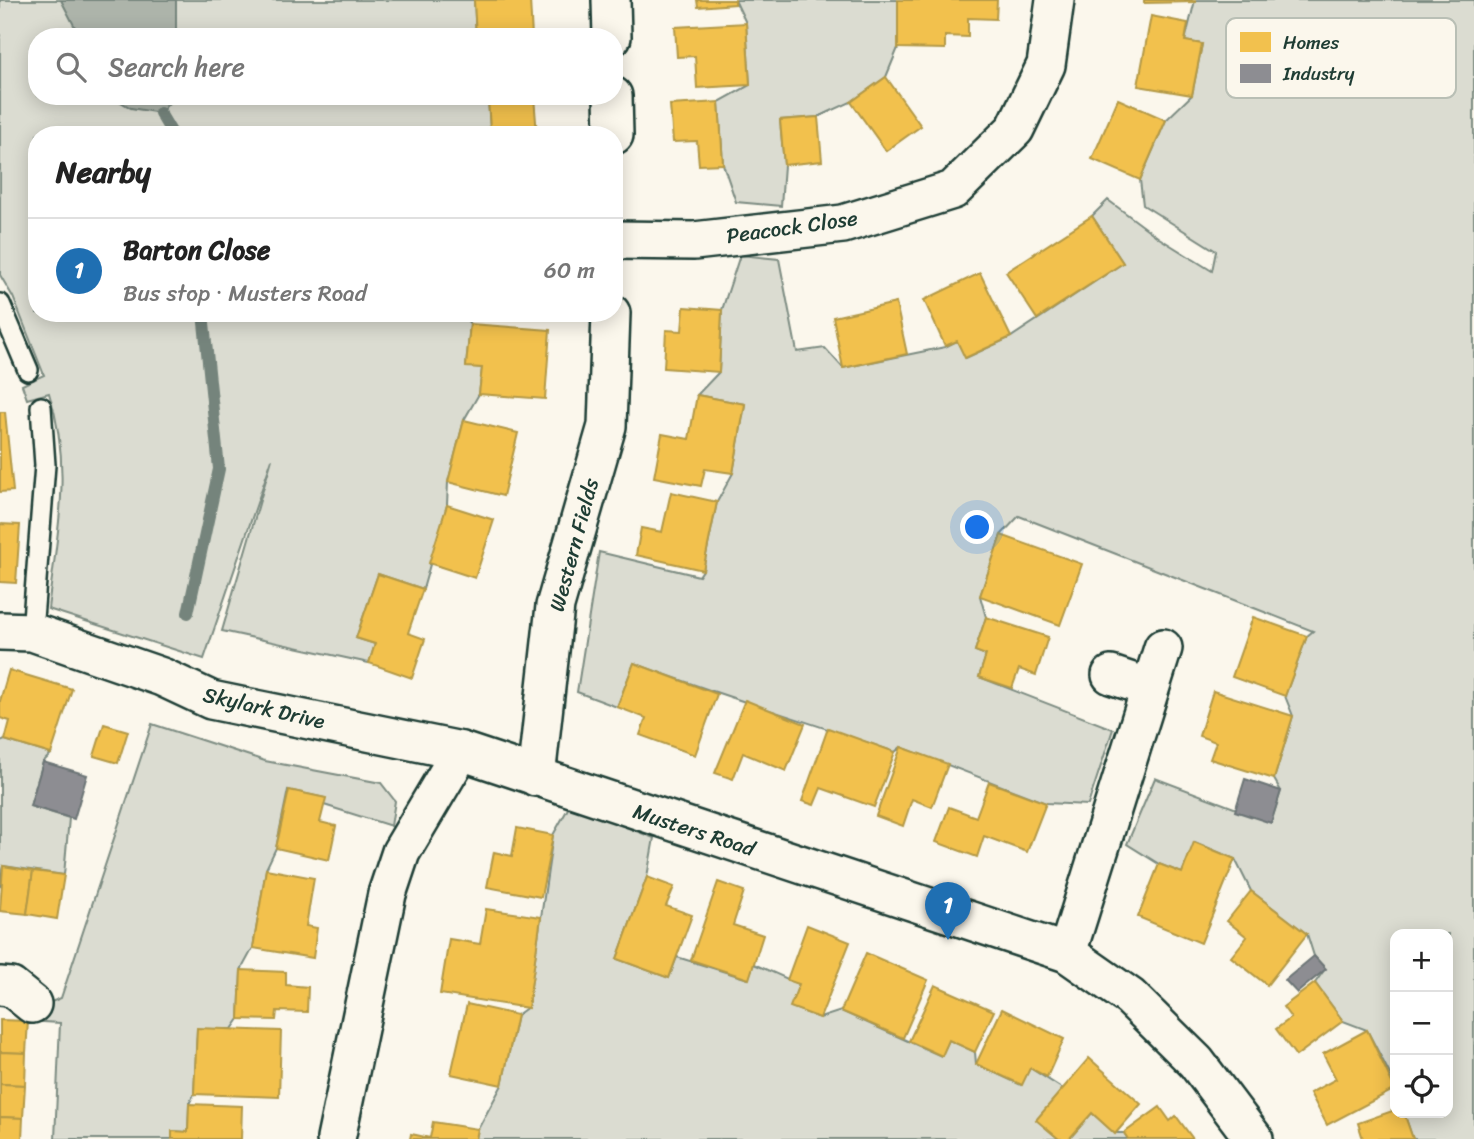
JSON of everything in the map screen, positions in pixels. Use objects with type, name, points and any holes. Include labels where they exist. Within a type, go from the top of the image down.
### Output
[{"type":"street","points":[[611,0],[612,28]]},
{"type":"street","name":"Peacock Close","points":[[623,240],[694,242],[843,224],[953,190],[1015,129],[1046,65],[1055,0]]},
{"type":"street","points":[[613,105],[614,126]]},
{"type":"street","name":"Western Fields","points":[[536,777],[555,606],[607,426],[611,322]]},
{"type":"street","name":"Skylark Drive","points":[[16,631],[162,677],[211,700],[461,751]]},
{"type":"street","points":[[1067,953],[1163,648]]},
{"type":"street","points":[[1111,675],[1150,688]]},
{"type":"street","points":[[336,1139],[387,894],[401,852],[461,751]]},
{"type":"street","name":"Musters Road","points":[[461,751],[1067,953],[1130,997],[1196,1062],[1254,1139]]},
{"type":"street","points":[[0,986],[11,988],[32,1004]]},
{"type":"lane","points":[[0,304],[28,370]]},
{"type":"lane","name":"Skylark Drive","points":[[16,631],[45,465],[41,407]]},
{"type":"shaded area","points":[[0,0],[474,0],[476,28],[28,28],[28,105],[488,105],[490,126],[28,126],[28,322],[470,324],[466,366],[482,368],[479,394],[464,420],[448,482],[447,505],[423,589],[378,574],[356,638],[375,644],[369,663],[222,631],[272,459],[204,659],[48,609],[61,501],[60,448],[49,393],[27,399],[22,385],[44,375],[13,297],[0,275]]},
{"type":"shaded area","points":[[61,0],[176,0],[176,28],[75,28]]},
{"type":"shaded area","points":[[735,0],[898,0],[898,48],[886,77],[851,102],[818,117],[780,120],[784,165],[781,206],[736,202],[723,164],[719,102],[750,85],[746,23]]},
{"type":"shaded area","points":[[1195,0],[1474,0],[1474,1139],[1413,1139],[1406,1118],[1453,1118],[1453,929],[1390,929],[1390,1074],[1367,1030],[1343,1021],[1315,983],[1325,969],[1314,956],[1307,934],[1251,891],[1235,859],[1195,842],[1182,873],[1159,864],[1127,844],[1155,778],[1271,822],[1281,791],[1274,779],[1293,716],[1285,696],[1307,636],[1313,631],[1019,516],[1001,535],[980,596],[986,617],[975,651],[986,655],[979,677],[1113,729],[1088,805],[1046,803],[901,747],[895,752],[634,663],[617,707],[577,692],[599,552],[699,576],[703,570],[717,502],[733,473],[745,404],[697,395],[719,372],[722,310],[740,255],[779,259],[797,352],[825,348],[843,368],[945,347],[957,341],[966,358],[1011,337],[1123,263],[1092,216],[1108,200],[1159,238],[1212,271],[1216,251],[1143,205],[1140,180],[1166,120],[1192,95],[1202,44],[1185,41]]},
{"type":"shaded area","points":[[126,105],[167,105],[160,113]]},
{"type":"shaded area","points":[[152,724],[265,761],[381,783],[395,801],[391,826],[324,805],[325,798],[288,790],[276,848],[266,869],[253,948],[241,970],[239,1019],[232,1029],[197,1029],[194,1094],[189,1104],[188,1132],[172,1131],[172,1139],[55,1139],[60,1023],[28,1021],[29,1011],[61,998]]},
{"type":"shaded area","points":[[5,740],[51,754],[43,762],[30,806],[69,818],[64,875],[3,866],[0,887],[0,742]]},
{"type":"shaded area","points":[[570,805],[654,838],[647,877],[617,959],[669,978],[677,957],[748,979],[754,964],[799,984],[791,1007],[820,1018],[841,1011],[941,1056],[949,1040],[975,1052],[976,1064],[1021,1085],[1030,1068],[1063,1089],[1037,1120],[1059,1139],[476,1139],[478,1129],[502,1085],[517,1015],[528,1007],[553,835]]},
{"type":"shaded area","points":[[1092,1113],[1115,1133],[1124,1133],[1128,1139],[1069,1139]]},
{"type":"building: Homes","points":[[474,0],[530,0],[532,28],[476,28]]},
{"type":"building: Homes","points":[[697,0],[735,0],[735,4],[698,7]]},
{"type":"building: Homes","points":[[898,0],[997,0],[996,19],[968,18],[968,37],[945,36],[945,49],[898,48]]},
{"type":"building: Homes","points":[[1144,0],[1195,0],[1195,2],[1144,3]]},
{"type":"building: Homes","points":[[1151,16],[1188,23],[1185,41],[1202,44],[1192,95],[1138,86]]},
{"type":"building: Homes","points":[[746,23],[750,85],[697,88],[695,56],[677,57],[675,27]]},
{"type":"building: Homes","points":[[886,77],[921,126],[886,151],[851,102]]},
{"type":"building: Homes","points":[[1118,99],[1166,120],[1140,180],[1092,159]]},
{"type":"building: Homes","points":[[719,102],[723,164],[699,165],[697,141],[673,142],[670,105]]},
{"type":"building: Homes","points":[[488,105],[535,105],[536,126],[490,126]]},
{"type":"building: Homes","points":[[818,117],[822,161],[784,165],[780,120]]},
{"type":"building: Homes","points":[[1092,216],[1123,263],[1037,319],[1006,272]]},
{"type":"building: Homes","points":[[980,273],[1011,337],[965,358],[957,341],[945,346],[924,300]]},
{"type":"building: Homes","points":[[896,303],[907,354],[843,368],[833,317]]},
{"type":"building: Homes","points":[[684,307],[722,310],[719,372],[664,368],[666,330],[682,331]]},
{"type":"building: Homes","points":[[470,324],[550,330],[545,399],[479,394],[482,368],[466,367]]},
{"type":"building: Homes","points":[[697,395],[745,404],[733,473],[705,469],[701,486],[654,477],[662,434],[689,439]]},
{"type":"building: Homes","points":[[0,412],[5,412],[13,491],[0,492]]},
{"type":"building: Homes","points":[[464,420],[518,433],[503,496],[448,482]]},
{"type":"building: Homes","points":[[671,492],[717,502],[703,570],[636,555],[641,528],[662,532]]},
{"type":"building: Homes","points":[[447,505],[494,520],[475,578],[429,563]]},
{"type":"building: Homes","points":[[0,524],[20,525],[16,583],[0,582]]},
{"type":"building: Homes","points":[[1001,535],[1082,564],[1060,625],[980,596]]},
{"type":"building: Homes","points":[[378,574],[423,589],[408,633],[425,639],[412,678],[369,663],[375,644],[356,638]]},
{"type":"building: Homes","points":[[986,617],[1048,637],[1036,675],[1019,669],[1012,688],[979,677],[986,655],[975,651]]},
{"type":"building: Homes","points":[[1253,617],[1307,636],[1285,696],[1232,677]]},
{"type":"building: Homes","points":[[634,663],[717,694],[695,755],[640,735],[646,718],[617,707]]},
{"type":"building: Homes","points":[[9,670],[72,689],[51,754],[5,740],[10,721],[0,718],[0,701]]},
{"type":"building: Homes","points":[[1213,691],[1293,716],[1274,779],[1210,759],[1216,742],[1199,736]]},
{"type":"building: Homes","points":[[745,700],[805,724],[786,771],[743,753],[733,779],[715,773]]},
{"type":"building: Homes","points":[[104,724],[128,731],[118,763],[94,756]]},
{"type":"building: Homes","points":[[828,728],[895,752],[874,807],[821,788],[814,805],[802,801]]},
{"type":"building: Homes","points":[[901,747],[948,764],[932,807],[912,799],[903,826],[876,816]]},
{"type":"building: Homes","points":[[989,782],[1046,803],[1027,852],[984,836],[977,857],[936,842],[949,807],[976,817]]},
{"type":"building: Homes","points":[[289,790],[326,798],[320,822],[336,826],[329,860],[276,848]]},
{"type":"building: Homes","points":[[517,828],[553,835],[541,897],[487,887],[494,852],[512,856]]},
{"type":"building: Homes","points":[[1194,842],[1235,859],[1201,943],[1138,917],[1159,864],[1182,873]]},
{"type":"building: Homes","points":[[3,866],[33,871],[27,914],[0,911]]},
{"type":"building: Homes","points":[[266,869],[314,878],[306,926],[317,928],[313,958],[253,948]]},
{"type":"building: Homes","points":[[33,871],[64,875],[57,919],[27,914]]},
{"type":"building: Homes","points":[[647,877],[674,887],[666,906],[692,915],[669,978],[617,959]]},
{"type":"building: Homes","points":[[718,882],[744,891],[733,925],[763,935],[749,979],[691,960]]},
{"type":"building: Homes","points":[[1251,891],[1307,934],[1267,985],[1231,957],[1247,937],[1227,921]]},
{"type":"building: Homes","points":[[486,909],[541,917],[528,1008],[440,994],[449,939],[480,944]]},
{"type":"building: Homes","points":[[807,925],[850,942],[820,1018],[790,1007],[799,984],[787,980]]},
{"type":"building: Homes","points":[[866,953],[928,980],[903,1038],[841,1011]]},
{"type":"building: Homes","points":[[241,970],[286,972],[286,985],[308,987],[307,1012],[277,1011],[276,1020],[239,1019]]},
{"type":"building: Homes","points":[[1315,983],[1343,1021],[1296,1056],[1276,1029],[1291,1018],[1283,1007]]},
{"type":"building: Homes","points":[[935,985],[994,1011],[975,1052],[949,1040],[942,1056],[909,1041]]},
{"type":"building: Homes","points":[[467,1004],[517,1015],[502,1085],[451,1074]]},
{"type":"building: Homes","points":[[1002,1009],[1064,1039],[1047,1077],[1030,1068],[1022,1085],[976,1064]]},
{"type":"building: Homes","points":[[0,1020],[28,1021],[26,1053],[0,1052]]},
{"type":"building: Homes","points":[[197,1028],[281,1031],[279,1097],[194,1094]]},
{"type":"building: Homes","points":[[1367,1030],[1390,1078],[1390,1092],[1327,1125],[1310,1093],[1336,1079],[1323,1054]]},
{"type":"building: Homes","points":[[0,1052],[26,1053],[25,1085],[0,1084]]},
{"type":"building: Homes","points":[[1089,1058],[1141,1104],[1115,1134],[1092,1113],[1069,1139],[1059,1139],[1036,1120]]},
{"type":"building: Homes","points":[[0,1084],[25,1085],[23,1118],[0,1117]]},
{"type":"building: Homes","points":[[189,1104],[242,1106],[241,1139],[172,1139],[172,1131],[188,1132]]},
{"type":"building: Homes","points":[[1160,1107],[1170,1121],[1176,1116],[1193,1139],[1128,1139],[1124,1133]]},
{"type":"building: Homes","points":[[1390,1112],[1390,1118],[1406,1118],[1413,1139],[1363,1139],[1358,1123]]},
{"type":"building: Homes","points":[[0,1117],[23,1118],[22,1139],[0,1139]]},
{"type":"building: Homes","points":[[433,1122],[478,1129],[476,1139],[410,1139],[411,1134],[430,1138]]},
{"type":"building: Industry","points":[[43,762],[87,775],[74,819],[30,806]]},
{"type":"building: Industry","points":[[1245,779],[1281,791],[1271,823],[1235,811]]},
{"type":"building: Industry","points":[[1314,956],[1326,969],[1297,993],[1285,980]]},
{"type":"waterway","points":[[160,113],[168,126]]},
{"type":"waterway","points":[[188,613],[219,469],[204,322]]},
{"type":"place","name":"Barton Close","points":[[948,940]]}]
